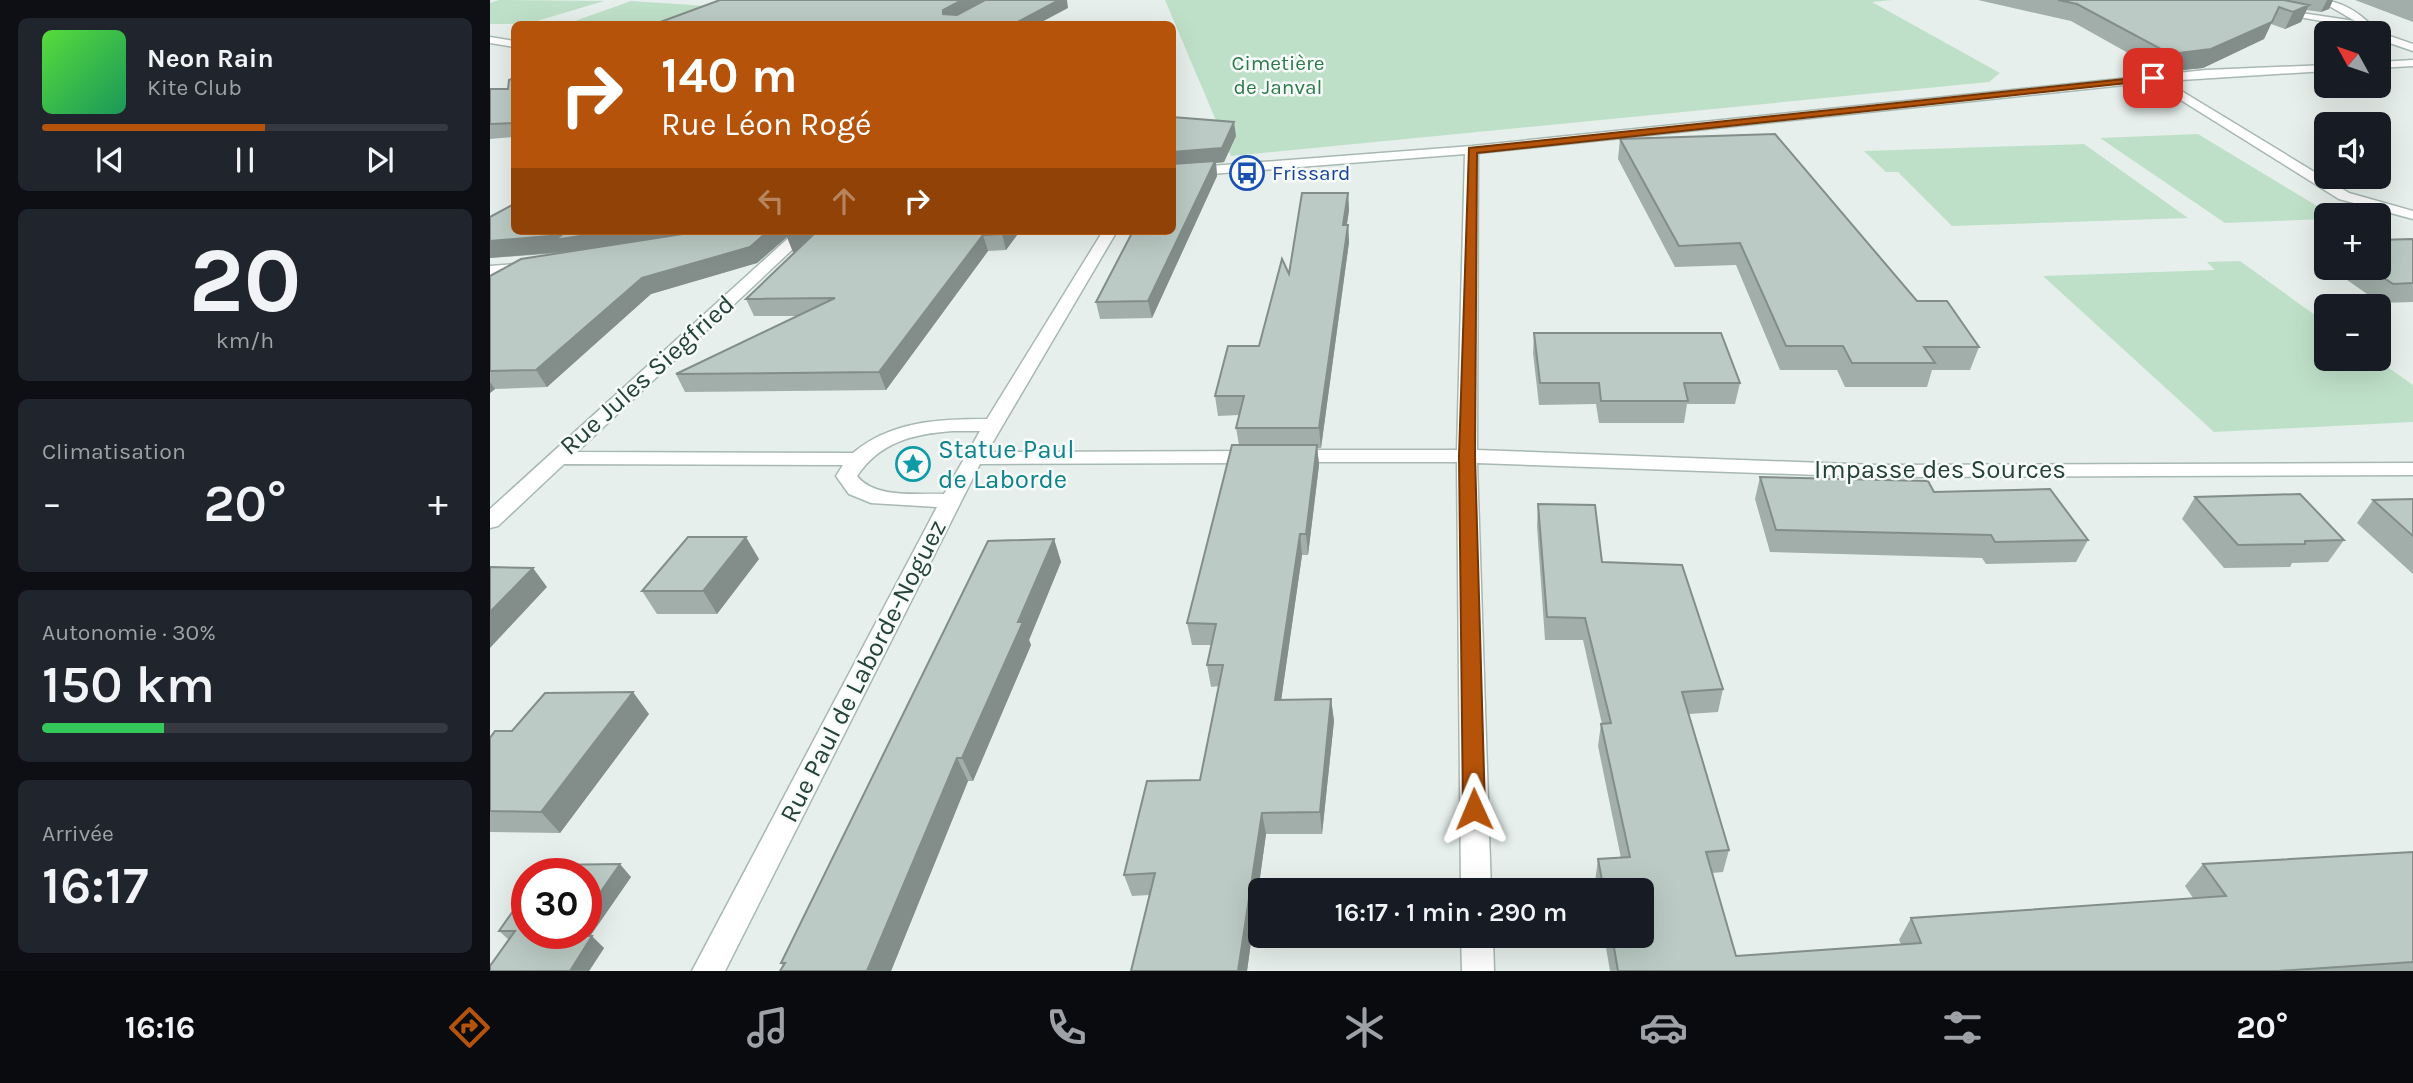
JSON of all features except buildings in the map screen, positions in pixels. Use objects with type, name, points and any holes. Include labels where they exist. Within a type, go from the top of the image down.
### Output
[{"type":"street","points":[[2324,0],[2360,21]]},
{"type":"street","points":[[2270,10],[2337,21]]},
{"type":"street","points":[[2391,39],[2413,48]]},
{"type":"street","points":[[2391,64],[2413,63]]},
{"type":"street","points":[[1176,173],[1472,150],[2153,78],[2314,69]]},
{"type":"street","points":[[2153,78],[2344,195],[2374,206],[2413,215]]},
{"type":"street","points":[[1472,150],[1467,456],[1476,878]]},
{"type":"street","name":"Rue Jules Siegfried","points":[[490,521],[801,235]]},
{"type":"street","name":"Rue Paul de Laborde-Noguez","points":[[708,971],[973,458],[1108,235]]},
{"type":"street","points":[[490,271],[549,266]]},
{"type":"street","points":[[951,501],[878,498],[856,489],[846,475],[855,459],[875,445],[906,430],[934,425],[993,425]]},
{"type":"street","name":"Impasse des Sources","points":[[973,458],[1467,456],[1875,471],[2413,469]]},
{"type":"street","points":[[556,458],[855,459]]},
{"type":"street","points":[[1477,948],[1478,971]]},
{"type":"green space","points":[[499,0],[604,1],[537,21],[511,21],[511,24],[490,24],[490,3]]},
{"type":"green space","name":"Cimetière de Janval","points":[[1165,0],[1892,0],[1872,2],[2000,73],[1989,82],[1231,156]]},
{"type":"green space","points":[[631,1],[752,9],[720,21],[575,21]]},
{"type":"green space","points":[[2198,134],[2314,204],[2314,219],[2225,223],[2100,138]]},
{"type":"green space","points":[[2084,144],[2188,218],[1952,226],[1898,172],[1886,172],[1864,151]]},
{"type":"green space","points":[[2240,261],[2314,314],[2314,371],[2391,370],[2413,385],[2413,422],[2214,432],[2043,276],[2215,270],[2207,262]]},
{"type":"place","name":"Frissard","points":[[1247,173]]},
{"type":"place","name":"Statue Paul de Laborde","points":[[913,464]]},
{"type":"route","points":[[1474,809],[1467,456],[1472,150],[2153,78]]}]
